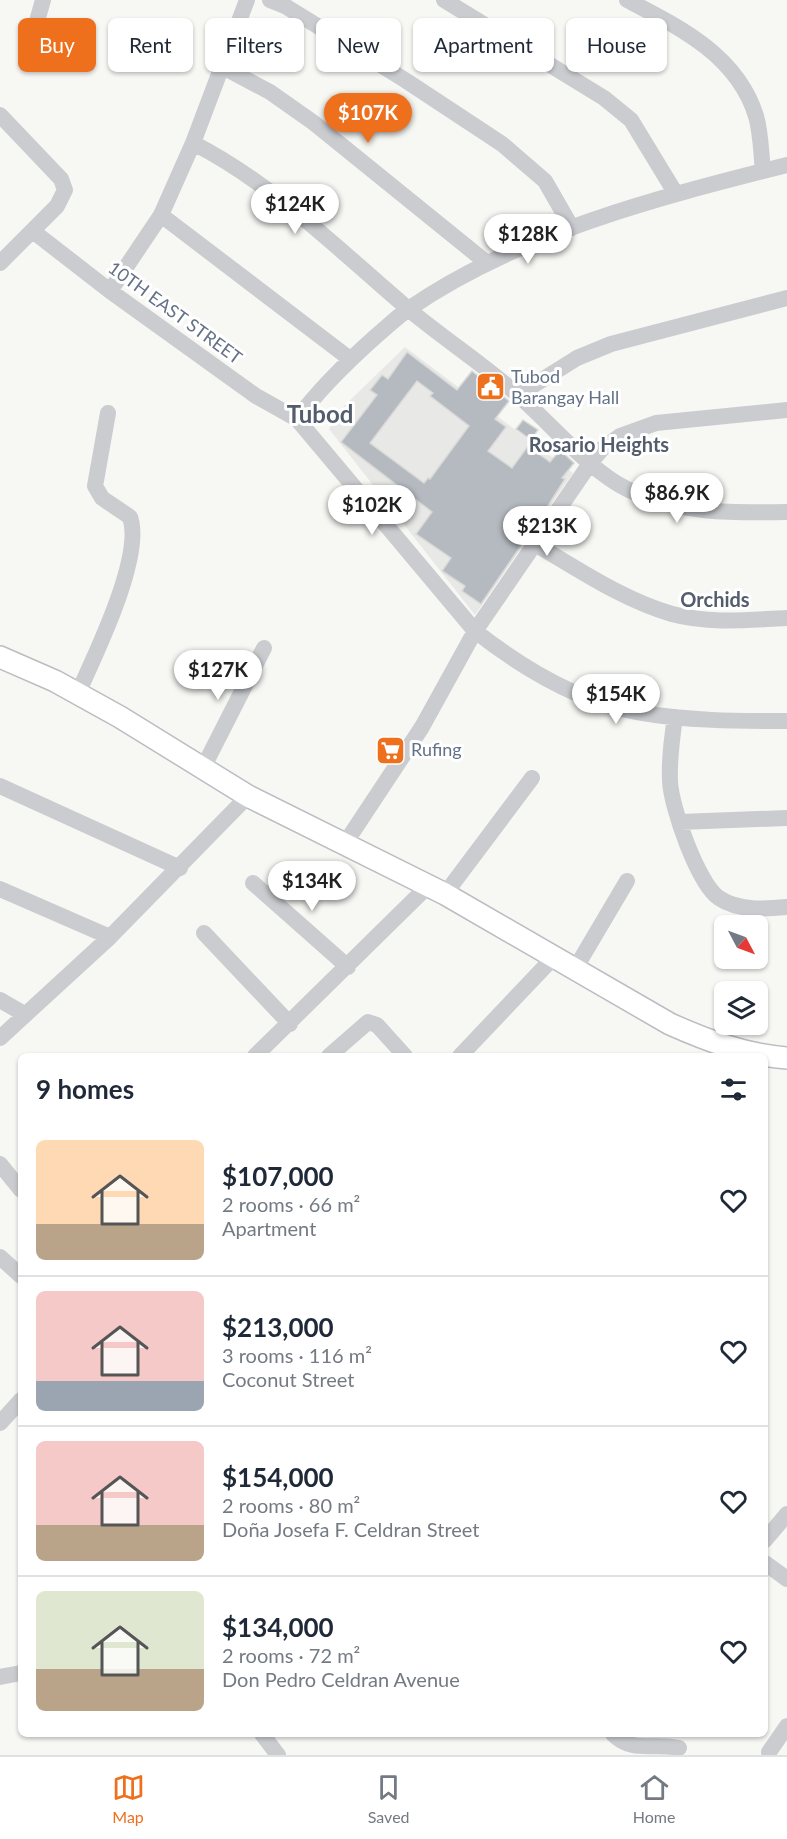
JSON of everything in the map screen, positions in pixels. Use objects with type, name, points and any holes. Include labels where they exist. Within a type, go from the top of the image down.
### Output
[{"type":"main road","points":[[0,657],[78,693],[248,796],[437,890],[643,1009],[706,1040],[752,1053]]},
{"type":"main road","points":[[768,1056],[787,1058]]},
{"type":"street","points":[[240,18],[247,0]]},
{"type":"street","points":[[270,0],[285,6],[395,74],[502,144],[545,182],[572,228]]},
{"type":"street","points":[[444,0],[604,98],[631,120],[676,194]]},
{"type":"street","points":[[627,0],[687,33],[713,51],[731,69],[751,102],[757,118],[763,171]]},
{"type":"street","points":[[35,18],[38,2]]},
{"type":"street","points":[[110,291],[161,215],[194,143],[219,72]]},
{"type":"street","points":[[232,72],[270,92],[314,123],[487,262]]},
{"type":"street","points":[[0,264],[34,232],[57,206],[65,190],[65,184],[1,117]]},
{"type":"street","points":[[194,143],[231,162],[265,188],[408,309],[518,395],[591,462],[625,488],[650,499],[692,510],[726,513],[787,512]]},
{"type":"street","points":[[787,165],[676,194],[572,228],[487,262],[408,309],[350,359],[313,397],[297,419],[475,632],[527,667],[593,699],[636,712],[675,717],[787,721]]},
{"type":"street","points":[[161,215],[350,359]]},
{"type":"street","name":"10TH EAST STREET","points":[[34,232],[110,291],[263,401],[297,419]]},
{"type":"street","points":[[518,395],[577,358],[611,344],[787,298]]},
{"type":"street","points":[[344,844],[422,727],[475,632],[602,449],[620,436],[656,423],[787,410]]},
{"type":"street","points":[[78,693],[118,599],[134,534],[130,517],[102,498],[95,486],[108,413]]},
{"type":"street","points":[[535,544],[621,593],[671,614],[730,621],[787,618]]},
{"type":"street","points":[[202,770],[264,648]]},
{"type":"street","points":[[675,717],[670,780],[672,801],[704,882],[719,898],[739,905],[762,909],[787,907]]},
{"type":"street","points":[[258,1053],[348,967],[437,890],[532,778]]},
{"type":"street","points":[[0,786],[180,868]]},
{"type":"street","points":[[0,1038],[110,937],[248,796]]},
{"type":"street","points":[[680,822],[787,818]]},
{"type":"street","points":[[575,969],[627,881]]},
{"type":"street","points":[[253,883],[348,967]]},
{"type":"street","points":[[0,889],[110,937]]},
{"type":"street","points":[[204,933],[291,1024]]},
{"type":"street","points":[[463,1053],[554,957]]},
{"type":"street","points":[[0,1000],[24,1014]]},
{"type":"street","points":[[332,1053],[368,1022],[377,1025],[402,1053]]},
{"type":"street","points":[[0,1164],[18,1186]]},
{"type":"street","points":[[0,1257],[18,1273]]},
{"type":"street","points":[[0,1422],[18,1403]]},
{"type":"street","points":[[768,1536],[787,1514]]},
{"type":"street","points":[[768,1565],[787,1579]]},
{"type":"street","points":[[0,1677],[18,1674]]},
{"type":"street","points":[[769,1752],[787,1726]]},
{"type":"street","points":[[264,1737],[278,1755]]},
{"type":"street","points":[[617,1737],[627,1745],[636,1747],[664,1744],[679,1748]]},
{"type":"shaded area","points":[[405,347],[573,473],[475,615],[329,429],[342,408]]},
{"type":"building","points":[[407,352],[457,390],[472,371],[509,401],[495,419],[506,427],[488,451],[512,468],[528,446],[550,462],[560,450],[574,463],[562,478],[565,479],[542,515],[481,604],[462,591],[465,586],[442,571],[451,558],[416,534],[432,512],[341,442],[377,395],[370,390],[382,375],[388,379]],"holes":[[[417,381],[433,393],[430,396],[469,426],[430,479],[428,478],[424,483],[370,443]]]},
{"type":"building","points":[[523,420],[538,430],[531,440],[516,429]]},
{"type":"place","name":"Tubod Barangay Hall","points":[[490,387]]},
{"type":"place","name":"Rufing","points":[[390,750]]},
{"type":"district","name":"Tubod","points":[[320,415]]},
{"type":"district","name":"Rosario Heights","points":[[599,445]]},
{"type":"district","name":"Orchids","points":[[715,600]]}]
